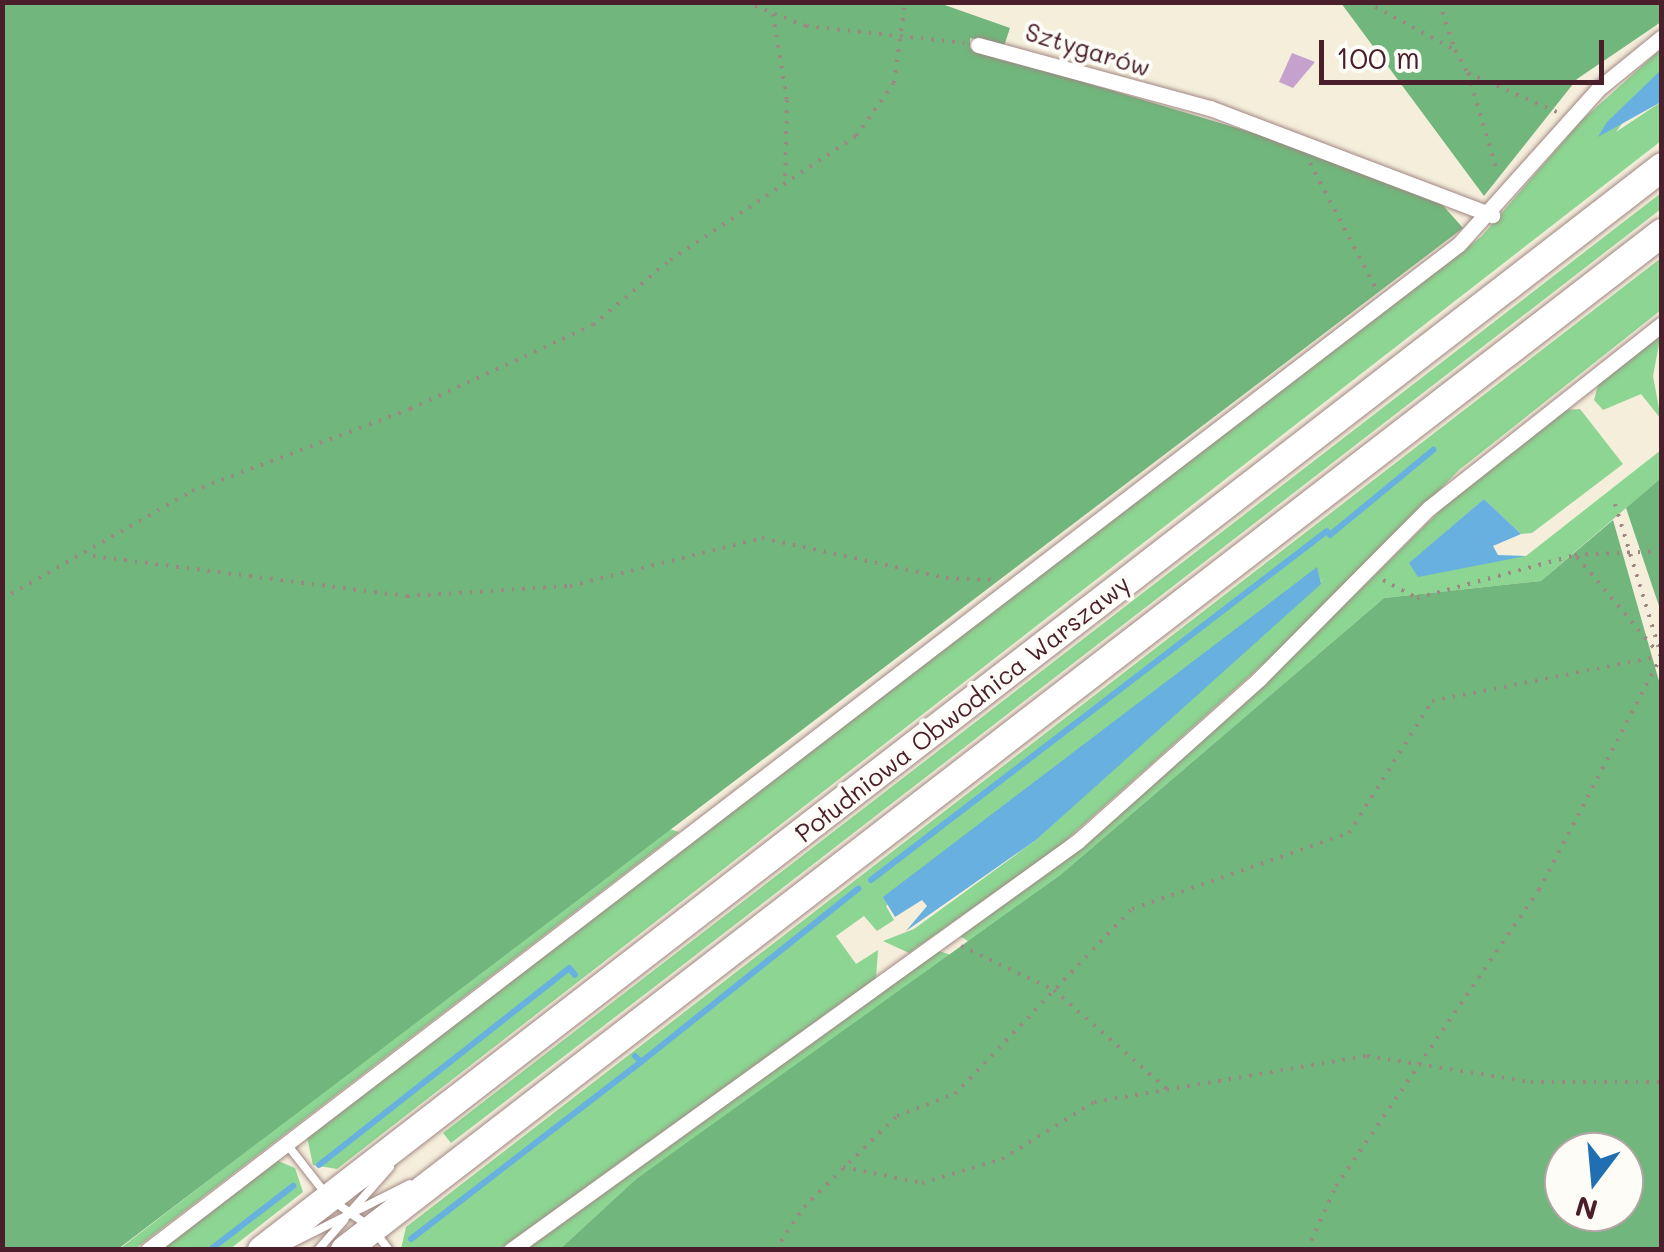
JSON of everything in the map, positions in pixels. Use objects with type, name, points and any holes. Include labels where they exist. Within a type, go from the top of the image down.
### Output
[{"type":"highway","name":"Południowa Obwodnica Warszawy","points":[[345,1250],[432,1118],[1662,167]]},
{"type":"highway","name":"Południowa Obwodnica Warszawy","points":[[262,1250],[360,1223],[464,1157],[1662,234]]},
{"type":"street","points":[[148,1250],[1492,215],[1570,120],[1662,37]]},
{"type":"street","name":"Sztygarów","points":[[978,45],[1296,136],[1492,215]]},
{"type":"street","points":[[511,1250],[1078,840],[1429,508],[1662,324]]},
{"type":"lane","points":[[286,1143],[360,1223]]},
{"type":"lane","points":[[280,1250],[360,1223]]},
{"type":"lane","points":[[318,1250],[360,1223]]},
{"type":"path","points":[[745,2],[772,13],[904,38],[978,45]]},
{"type":"path","points":[[2,600],[89,555],[192,492],[410,409],[594,325],[785,183],[856,136],[894,84],[904,38],[905,2]]},
{"type":"path","points":[[1366,2],[1455,50]]},
{"type":"path","points":[[1438,2],[1455,50],[1468,73],[1506,200]]},
{"type":"path","points":[[772,13],[787,100],[785,183]]},
{"type":"path","points":[[1468,73],[1570,120]]},
{"type":"path","points":[[1296,136],[1383,302]]},
{"type":"path","points":[[1307,1250],[1336,1186],[1426,1061],[1540,890],[1661,656],[1615,504]]},
{"type":"path","points":[[89,555],[407,596],[570,586],[762,538],[946,578],[1020,580]]},
{"type":"path","points":[[1365,571],[1416,598],[1575,555],[1631,548],[1662,551]]},
{"type":"path","points":[[1575,555],[1661,656]]},
{"type":"path","points":[[775,1250],[843,1167],[896,1116],[955,1094],[1132,909],[1349,833],[1432,701],[1661,656]]},
{"type":"path","points":[[943,938],[1054,990],[1168,1090]]},
{"type":"path","points":[[843,1167],[922,1182],[1002,1160],[1094,1102],[1367,1056],[1426,1061],[1531,1082],[1662,1082]]},
{"type":"green space","points":[[2,3],[939,3],[1010,28],[1004,46],[970,38],[970,48],[1344,160],[1431,192],[1463,228],[118,1249],[3,1249]]},
{"type":"green space","points":[[1341,3],[1661,3],[1661,22],[1577,79],[1484,196]]},
{"type":"green space","points":[[1661,49],[1661,70],[1616,132],[1661,102],[1661,141],[337,1169],[313,1165],[307,1137],[1481,237],[1581,121]]},
{"type":"green space","points":[[1661,193],[1661,209],[666,978],[451,1143],[443,1133]]},
{"type":"green space","points":[[1661,258],[1661,310],[1459,470],[1307,625],[1054,851],[909,953],[883,941],[914,929],[1036,840],[1324,578],[886,906],[894,920],[877,931],[864,916],[836,936],[856,964],[878,950],[876,978],[500,1249],[401,1249],[406,1227]]},
{"type":"green space","points":[[1661,334],[1653,376],[1661,419],[1641,394],[1603,410],[1594,400],[1599,382]]},
{"type":"green space","points":[[1580,409],[1623,464],[1532,533],[1521,534],[1484,499],[1410,563],[1526,556],[1661,450],[1661,478],[1541,581],[1384,598],[1059,876],[971,943],[960,936],[1067,859],[1236,711],[1452,499],[1564,410]]},
{"type":"green space","points":[[1661,478],[1661,612],[1626,508]]},
{"type":"green space","points":[[1613,520],[1661,688],[1661,1249],[560,1249],[636,1179],[1059,876],[1384,598],[1541,581]]},
{"type":"green space","points":[[666,828],[679,832],[135,1249],[118,1250]]},
{"type":"green space","points":[[939,951],[954,956],[636,1179],[560,1249],[526,1250]]},
{"type":"green space","points":[[276,1160],[295,1168],[303,1192],[230,1249],[158,1250]]},
{"type":"water","points":[[1661,70],[1661,102],[1598,137],[1607,122]]},
{"type":"water","points":[[1484,499],[1521,534],[1493,546],[1498,555],[1526,556],[1418,577],[1409,563]]},
{"type":"water","points":[[1317,567],[1321,584],[1036,840],[906,931],[927,906],[922,900],[895,917],[883,897]]},
{"type":"building","points":[[1292,53],[1315,62],[1293,88],[1279,82]]},
{"type":"waterway","points":[[1330,535],[1433,450]]},
{"type":"waterway","points":[[871,880],[1327,531]]},
{"type":"waterway","points":[[635,1056],[641,1062],[858,889]]},
{"type":"waterway","points":[[319,1165],[569,968],[575,975]]},
{"type":"waterway","points":[[411,1239],[641,1062]]},
{"type":"waterway","points":[[210,1250],[293,1186]]}]
